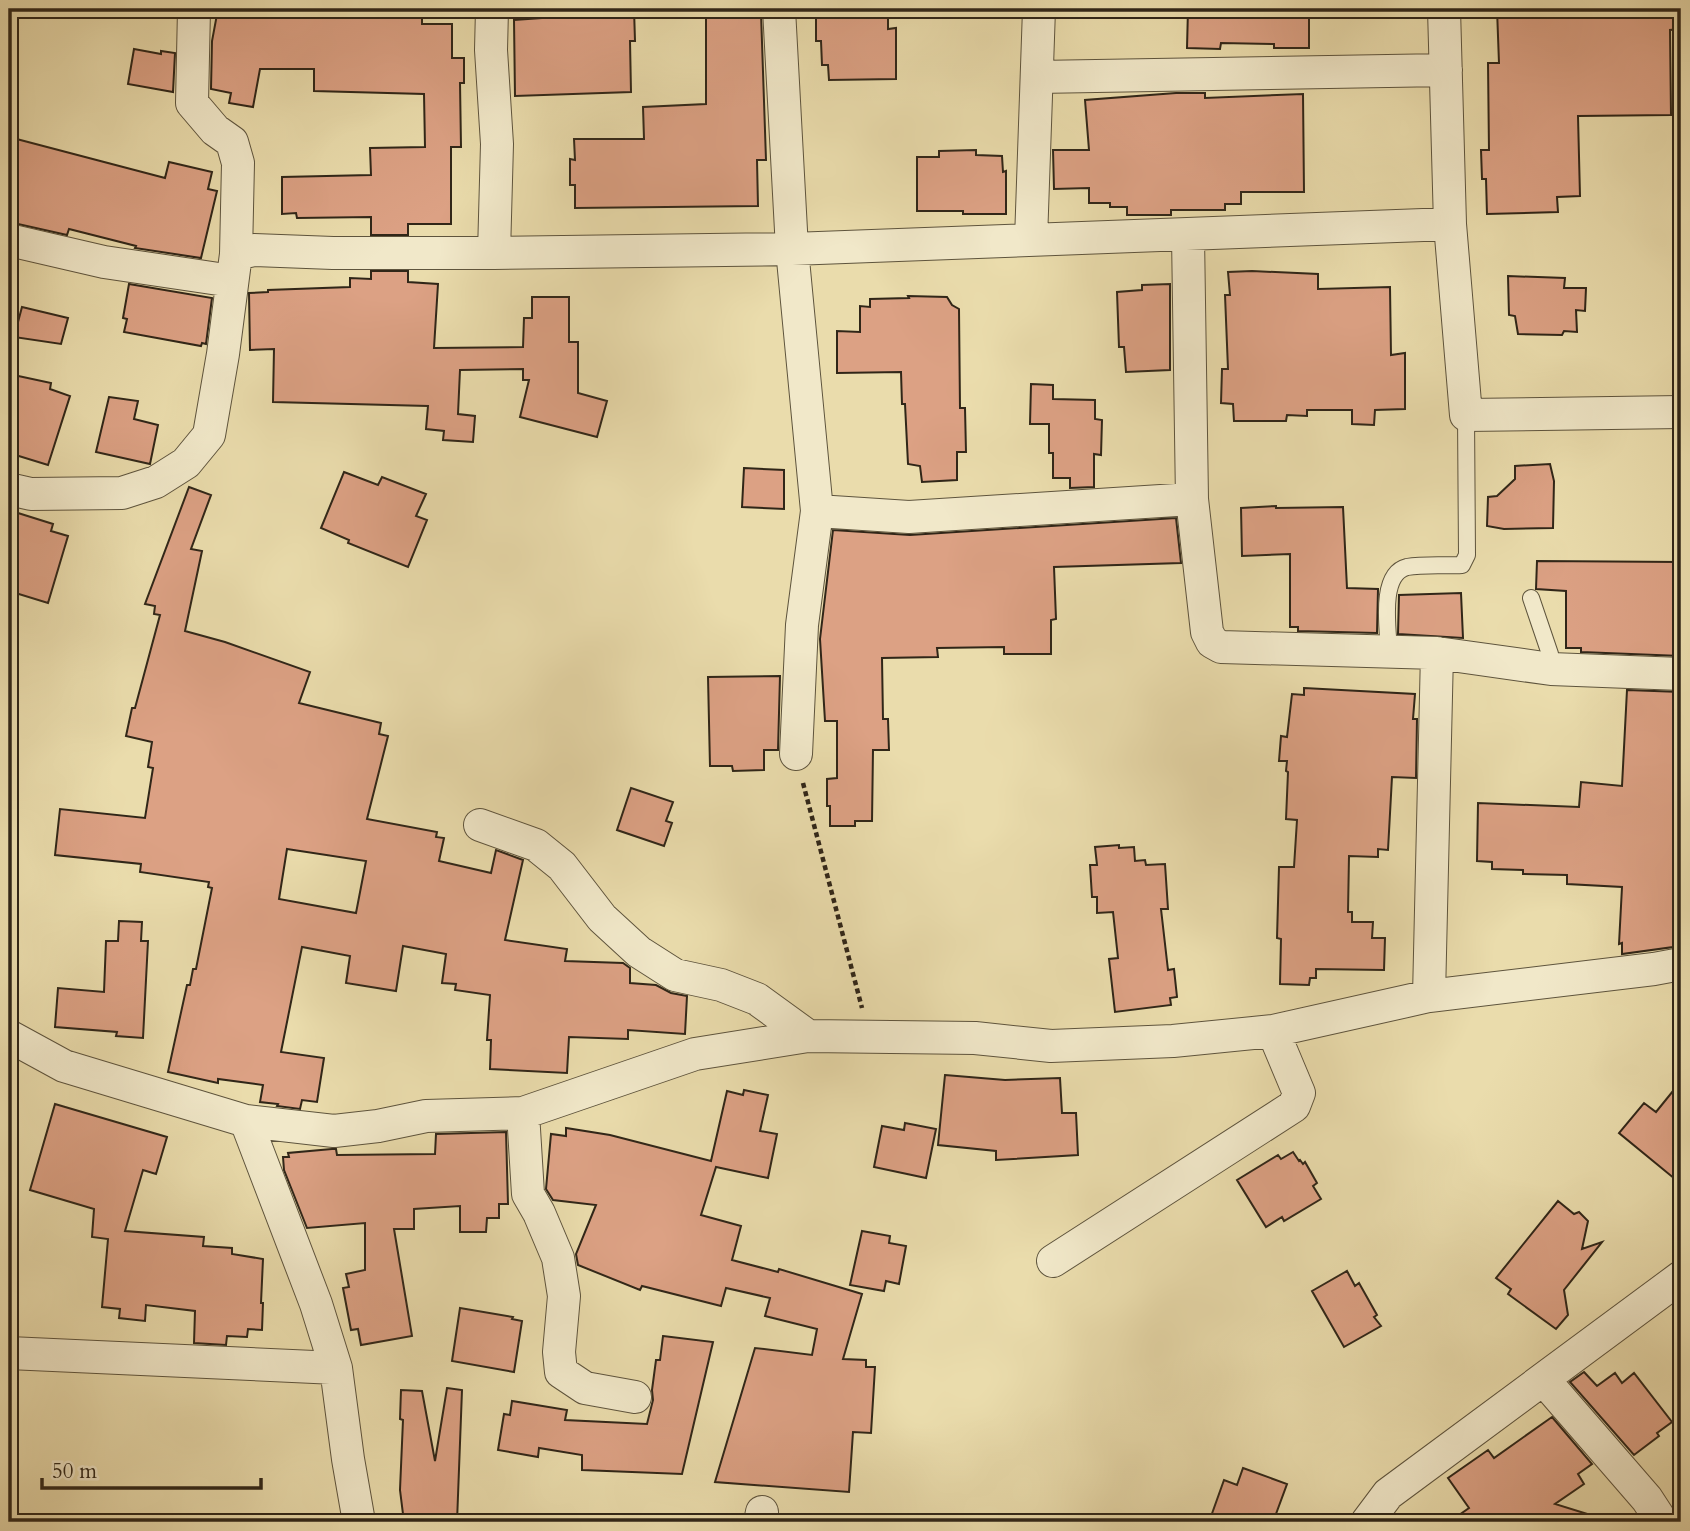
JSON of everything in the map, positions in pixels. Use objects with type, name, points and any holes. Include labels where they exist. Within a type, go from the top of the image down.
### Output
[{"type":"street","points":[[9,489],[31,494],[122,493],[156,482],[186,463],[209,435],[234,267],[238,163],[232,142],[215,130],[192,103],[194,9]]},
{"type":"street","points":[[492,9],[491,50],[497,144],[494,253]]},
{"type":"street","points":[[779,9],[792,249],[817,511],[802,625],[796,754]]},
{"type":"street","points":[[1031,240],[1039,9]]},
{"type":"street","points":[[1444,9],[1450,224],[1466,415],[1681,412]]},
{"type":"street","points":[[1037,77],[1446,70]]},
{"type":"street","points":[[9,240],[104,262],[234,267],[254,250],[494,253],[792,249],[1450,224]]},
{"type":"street","points":[[1188,236],[1192,499],[1208,632],[1212,642],[1221,648],[1437,653],[1551,669],[1681,674]]},
{"type":"street","points":[[817,511],[909,517],[1192,499]]},
{"type":"street","points":[[1429,996],[1437,653]]},
{"type":"street","points":[[480,825],[536,845],[562,866],[602,918],[639,952],[675,975],[721,985],[757,999],[808,1036]]},
{"type":"street","points":[[9,1036],[64,1066],[246,1121],[334,1131],[378,1126],[426,1116],[523,1113],[695,1054],[808,1036],[975,1038],[1051,1046],[1173,1041],[1273,1031],[1429,996],[1681,964]]},
{"type":"street","points":[[1053,1261],[1294,1105],[1299,1093],[1273,1031]]},
{"type":"street","points":[[523,1113],[528,1194],[558,1258],[564,1296],[559,1352],[561,1372],[585,1388],[635,1397]]},
{"type":"street","points":[[246,1121],[316,1304],[336,1368],[359,1522]]},
{"type":"street","points":[[1367,1522],[1388,1494],[1681,1277]]},
{"type":"street","points":[[9,1353],[336,1368]]},
{"type":"street","points":[[1544,1380],[1647,1499],[1662,1522]]},
{"type":"lane","points":[[1388,651],[1388,591],[1392,577],[1405,568],[1462,565],[1467,555],[1466,415]]},
{"type":"lane","points":[[1531,598],[1550,654],[1551,669]]},
{"type":"path","points":[[796,754],[870,1036]]},
{"type":"building","points":[[218,9],[315,12],[315,9],[422,9],[422,24],[452,24],[452,58],[464,58],[464,83],[460,83],[461,147],[451,147],[451,224],[408,224],[408,235],[371,235],[371,217],[297,218],[296,213],[282,214],[282,177],[371,175],[370,148],[425,147],[424,94],[314,91],[314,69],[260,69],[253,107],[229,103],[231,93],[211,89],[212,41]]},
{"type":"building","points":[[596,9],[634,9],[635,41],[630,41],[631,92],[515,96],[514,20],[597,14]]},
{"type":"building","points":[[1188,9],[1309,9],[1309,48],[1221,43],[1220,49],[1187,48]]},
{"type":"building","points":[[1497,9],[1681,9],[1681,29],[1670,30],[1671,115],[1578,116],[1580,196],[1557,197],[1558,212],[1487,214],[1486,179],[1482,179],[1481,150],[1489,150],[1488,63],[1499,63]]},
{"type":"building","points":[[706,13],[761,13],[766,160],[757,160],[758,206],[575,208],[575,185],[570,185],[570,159],[575,160],[574,139],[644,139],[643,107],[706,104]]},
{"type":"building","points":[[888,14],[888,29],[896,28],[896,79],[829,80],[828,65],[822,65],[821,41],[816,41],[816,15]]},
{"type":"building","points":[[134,49],[161,54],[161,51],[175,53],[173,92],[128,84]]},
{"type":"building","points":[[1205,93],[1205,98],[1303,94],[1304,192],[1241,192],[1241,204],[1225,204],[1225,210],[1171,210],[1171,215],[1127,215],[1127,207],[1110,207],[1110,203],[1089,203],[1089,188],[1054,189],[1053,150],[1089,150],[1085,100]]},
{"type":"building","points":[[9,137],[165,178],[169,162],[212,172],[208,189],[217,191],[201,258],[135,248],[136,246],[69,229],[67,235],[9,222]]},
{"type":"building","points":[[976,150],[976,155],[1002,156],[1003,172],[1006,171],[1006,214],[917,211],[917,157],[939,157],[939,151]]},
{"type":"building","points":[[371,271],[408,271],[408,282],[438,284],[434,348],[523,347],[524,318],[532,318],[532,297],[569,297],[569,342],[578,342],[578,393],[607,401],[597,437],[520,417],[529,380],[523,380],[523,369],[460,370],[458,414],[475,416],[473,442],[443,440],[444,431],[426,429],[428,406],[273,402],[274,349],[250,350],[249,293],[350,287],[350,278],[371,279]]},
{"type":"building","points":[[1228,272],[1318,274],[1318,289],[1390,287],[1391,355],[1405,353],[1405,409],[1375,410],[1374,425],[1352,424],[1352,410],[1307,410],[1307,416],[1287,415],[1286,421],[1234,421],[1233,404],[1221,403],[1222,369],[1228,369],[1225,295],[1230,295]]},
{"type":"building","points":[[1508,276],[1565,278],[1564,288],[1586,288],[1585,311],[1576,310],[1577,332],[1564,331],[1562,335],[1518,334],[1515,316],[1509,315]]},
{"type":"building","points":[[129,284],[212,298],[206,344],[202,343],[201,346],[124,332],[127,319],[123,318]]},
{"type":"building","points":[[1170,284],[1170,370],[1126,372],[1124,347],[1119,347],[1117,292],[1142,290],[1142,285]]},
{"type":"building","points":[[908,296],[947,297],[952,305],[959,309],[960,408],[965,408],[966,452],[957,452],[957,480],[922,482],[920,466],[908,464],[901,372],[837,373],[837,331],[860,332],[860,306],[870,307],[870,299],[909,298]]},
{"type":"building","points":[[22,307],[68,318],[61,344],[14,337]]},
{"type":"building","points":[[9,374],[51,383],[50,389],[70,396],[48,465],[9,453]]},
{"type":"building","points":[[1031,384],[1053,385],[1053,399],[1095,400],[1095,419],[1102,420],[1101,455],[1094,454],[1094,487],[1070,488],[1070,478],[1053,478],[1053,453],[1049,453],[1049,424],[1030,424]]},
{"type":"building","points":[[109,397],[138,401],[134,419],[158,425],[150,464],[96,452]]},
{"type":"building","points":[[1550,464],[1554,481],[1553,528],[1504,529],[1487,526],[1488,497],[1497,496],[1515,479],[1515,466]]},
{"type":"building","points":[[744,468],[784,470],[784,509],[742,507]]},
{"type":"building","points":[[344,472],[378,485],[382,477],[426,494],[416,516],[427,520],[408,567],[348,543],[349,540],[321,528]]},
{"type":"building","points":[[189,487],[211,495],[191,549],[202,551],[185,631],[310,672],[299,703],[381,723],[379,734],[388,736],[367,819],[437,832],[436,837],[444,838],[439,861],[491,873],[496,850],[523,860],[505,940],[567,949],[565,961],[623,963],[630,968],[630,983],[656,985],[671,993],[687,996],[685,1034],[628,1030],[628,1039],[569,1037],[567,1073],[490,1069],[491,1040],[487,1040],[490,995],[455,990],[456,984],[442,983],[446,954],[403,946],[396,991],[346,983],[350,956],[302,947],[281,1052],[324,1058],[317,1102],[302,1100],[300,1109],[277,1106],[278,1104],[260,1102],[263,1085],[218,1079],[218,1083],[168,1072],[187,985],[190,985],[193,969],[196,969],[212,888],[208,887],[209,882],[140,872],[141,864],[55,855],[60,809],[145,818],[153,768],[148,767],[152,742],[126,736],[160,615],[154,614],[155,606],[145,604]],"holes":[[[287,849],[366,861],[356,913],[279,899]]]},
{"type":"building","points":[[1343,507],[1347,588],[1378,589],[1377,633],[1298,631],[1298,627],[1290,627],[1290,554],[1242,556],[1241,508]]},
{"type":"building","points":[[18,513],[53,524],[51,531],[68,536],[48,603],[9,591],[9,542]]},
{"type":"building","points":[[1176,518],[1181,563],[1054,567],[1056,619],[1051,620],[1051,654],[1004,654],[1004,647],[937,648],[938,657],[882,658],[883,719],[888,719],[889,750],[873,750],[872,821],[855,821],[855,826],[830,826],[827,779],[837,778],[837,721],[825,721],[820,639],[833,530],[910,535]]},
{"type":"building","points":[[1537,561],[1681,562],[1681,656],[1581,652],[1581,648],[1566,648],[1566,591],[1536,589]]},
{"type":"building","points":[[1461,593],[1463,638],[1398,634],[1399,595]]},
{"type":"building","points":[[780,676],[778,750],[764,750],[764,770],[733,771],[732,766],[710,766],[708,677]]},
{"type":"building","points":[[1304,688],[1415,694],[1413,719],[1417,719],[1416,778],[1392,777],[1388,850],[1378,849],[1378,857],[1349,856],[1348,912],[1352,912],[1352,922],[1373,922],[1372,938],[1385,938],[1384,970],[1316,969],[1316,978],[1310,978],[1309,985],[1280,984],[1281,939],[1277,938],[1279,867],[1294,867],[1297,820],[1286,819],[1288,772],[1287,761],[1279,761],[1281,736],[1287,737],[1292,694],[1304,695]]},
{"type":"building","points":[[1627,690],[1681,692],[1681,883],[1676,883],[1673,947],[1622,954],[1622,943],[1619,944],[1622,887],[1567,884],[1567,875],[1523,874],[1523,870],[1492,869],[1492,862],[1477,861],[1478,803],[1579,807],[1581,782],[1622,786]]},
{"type":"building","points":[[631,788],[673,802],[666,821],[672,823],[664,846],[617,830]]},
{"type":"building","points":[[1119,845],[1119,848],[1134,847],[1135,861],[1145,860],[1146,865],[1165,864],[1168,909],[1161,909],[1168,970],[1174,969],[1177,997],[1170,998],[1171,1005],[1115,1012],[1109,959],[1118,958],[1113,912],[1097,913],[1097,897],[1092,897],[1090,865],[1097,865],[1095,847]]},
{"type":"building","points":[[119,921],[142,922],[141,941],[148,941],[143,1038],[116,1036],[117,1032],[55,1027],[58,988],[104,992],[106,941],[118,941]]},
{"type":"building","points":[[945,1075],[1005,1080],[1060,1078],[1062,1113],[1076,1113],[1078,1155],[996,1160],[996,1151],[938,1145]]},
{"type":"building","points":[[1681,1081],[1681,1184],[1619,1133],[1644,1103],[1656,1112]]},
{"type":"building","points":[[744,1090],[768,1095],[760,1131],[777,1134],[768,1178],[716,1167],[701,1215],[741,1226],[732,1260],[778,1272],[779,1269],[862,1294],[843,1359],[866,1360],[866,1367],[875,1367],[871,1433],[853,1432],[849,1492],[715,1482],[755,1348],[812,1355],[817,1329],[765,1316],[770,1298],[726,1288],[721,1306],[642,1286],[640,1290],[578,1265],[576,1254],[596,1205],[553,1200],[546,1189],[551,1134],[566,1136],[566,1128],[610,1135],[711,1161],[727,1091],[743,1095]]},
{"type":"building","points":[[55,1104],[167,1137],[156,1174],[143,1170],[125,1231],[204,1237],[203,1246],[232,1248],[232,1254],[263,1259],[262,1330],[248,1329],[247,1337],[227,1336],[226,1345],[194,1343],[195,1311],[146,1305],[145,1321],[119,1318],[120,1309],[102,1307],[108,1239],[92,1237],[94,1209],[30,1190]]},
{"type":"building","points":[[905,1123],[936,1129],[926,1178],[874,1167],[882,1126],[904,1130]]},
{"type":"building","points":[[506,1132],[508,1204],[499,1204],[499,1218],[487,1218],[486,1232],[460,1232],[460,1206],[414,1209],[414,1229],[394,1229],[412,1336],[361,1345],[358,1329],[351,1330],[343,1288],[349,1287],[346,1274],[365,1270],[365,1223],[307,1228],[284,1170],[283,1157],[289,1157],[288,1153],[332,1149],[336,1149],[337,1155],[435,1154],[436,1134]]},
{"type":"building","points":[[1293,1152],[1299,1161],[1303,1164],[1305,1162],[1317,1183],[1313,1186],[1321,1199],[1284,1221],[1282,1217],[1266,1227],[1237,1180],[1278,1155],[1281,1159]]},
{"type":"building","points":[[1558,1201],[1574,1214],[1579,1212],[1588,1221],[1582,1249],[1602,1242],[1564,1290],[1568,1315],[1556,1329],[1508,1294],[1511,1289],[1496,1278]]},
{"type":"building","points":[[862,1231],[890,1236],[889,1243],[906,1246],[899,1284],[886,1281],[884,1291],[850,1285]]},
{"type":"building","points":[[1347,1271],[1355,1286],[1359,1283],[1377,1315],[1374,1317],[1381,1326],[1344,1347],[1312,1291]]},
{"type":"building","points":[[460,1308],[522,1321],[514,1372],[452,1361]]},
{"type":"building","points":[[663,1336],[713,1342],[682,1474],[582,1470],[582,1455],[539,1448],[538,1457],[498,1450],[504,1414],[510,1415],[512,1401],[567,1410],[565,1420],[647,1424],[653,1400],[656,1360],[660,1360]]},
{"type":"building","points":[[1584,1372],[1597,1386],[1615,1373],[1622,1383],[1634,1373],[1672,1422],[1634,1455],[1570,1382]]},
{"type":"building","points":[[447,1388],[462,1390],[457,1522],[404,1522],[400,1490],[403,1420],[400,1419],[401,1390],[422,1391],[435,1461]]},
{"type":"building","points":[[1552,1417],[1592,1464],[1578,1474],[1584,1484],[1555,1504],[1597,1517],[1596,1522],[1449,1522],[1469,1508],[1448,1478],[1488,1450],[1494,1458]]},
{"type":"building","points":[[1243,1468],[1287,1484],[1273,1522],[1209,1522],[1224,1480],[1237,1485]]}]
